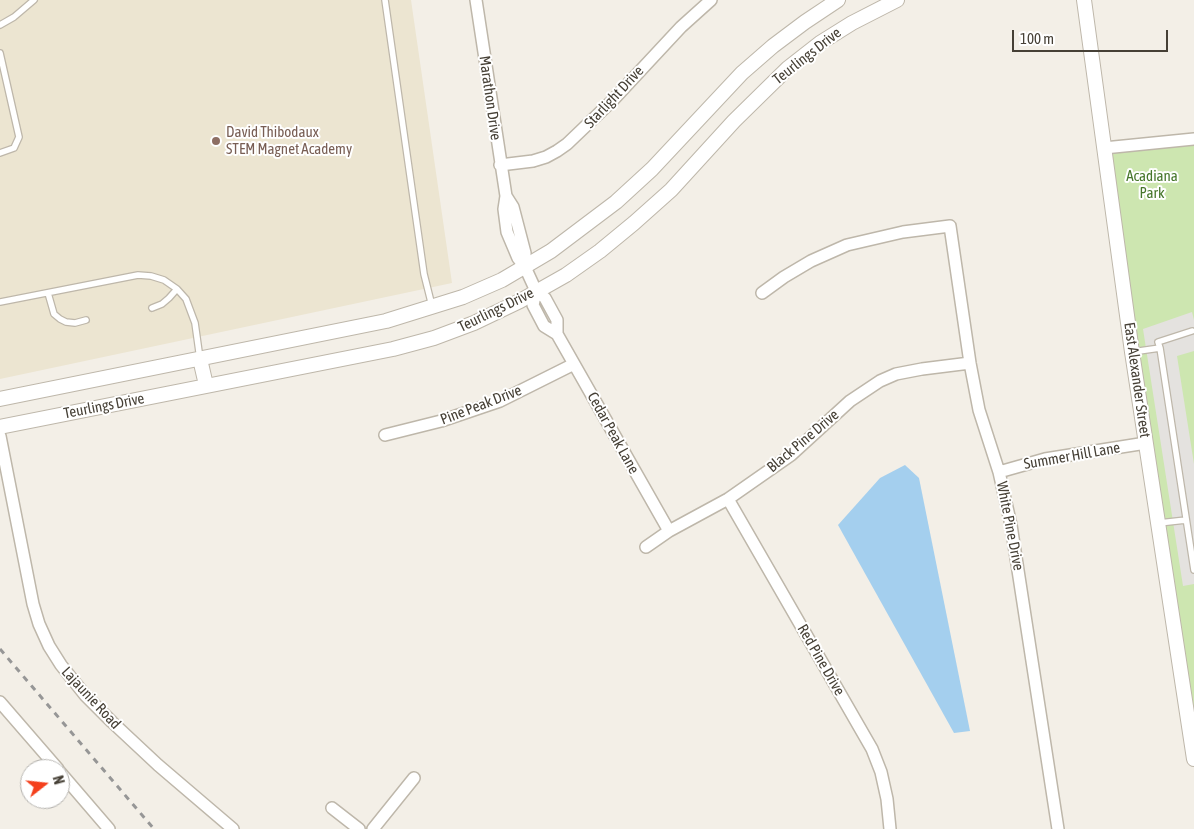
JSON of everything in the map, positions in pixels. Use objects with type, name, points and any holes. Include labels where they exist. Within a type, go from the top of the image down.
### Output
[{"type":"street","name":"Marathon Drive","points":[[476,0],[506,196],[504,209],[507,232],[518,258],[525,267],[536,291]]},
{"type":"street","name":"Starlight Drive","points":[[500,165],[533,161],[546,157],[567,144],[613,100],[662,46],[711,0]]},
{"type":"street","name":"Teurlings Drive","points":[[0,398],[378,323],[463,297],[525,267],[552,251],[616,202],[652,169],[742,73],[773,46],[838,0]]},
{"type":"street","name":"Teurlings Drive","points":[[0,427],[351,358],[434,338],[474,323],[566,275],[634,223],[671,190],[734,121],[788,68],[820,43],[852,23],[897,0]]},
{"type":"street","name":"East Alexander Street","points":[[1084,0],[1132,352],[1194,759]]},
{"type":"street","points":[[1104,148],[1194,139]]},
{"type":"street","name":"White Pine Drive","points":[[762,293],[811,260],[846,245],[903,232],[950,226],[970,363],[979,410],[999,472],[1012,525],[1058,829]]},
{"type":"street","name":"Cedar Peak Lane","points":[[536,291],[545,298],[557,320],[558,334],[669,532]]},
{"type":"street","points":[[200,359],[206,385]]},
{"type":"street","name":"Black Pine Drive","points":[[646,547],[728,499],[791,454],[850,401],[880,381],[896,374],[970,363]]},
{"type":"street","name":"Pine Peak Drive","points":[[384,435],[441,421],[500,401],[574,364]]},
{"type":"street","name":"Lajaunie Road","points":[[0,436],[33,604],[39,624],[49,646],[61,665],[85,695],[112,722],[158,765],[233,829]]},
{"type":"street","name":"Summer Hill Lane","points":[[999,472],[1045,459],[1146,444]]},
{"type":"street","name":"Red Pine Drive","points":[[728,499],[872,749],[881,772],[887,799],[890,829]]},
{"type":"street","points":[[0,702],[49,759]]},
{"type":"street","points":[[373,829],[414,778]]},
{"type":"street","points":[[70,784],[109,829]]},
{"type":"street","points":[[332,808],[359,829]]},
{"type":"lane","points":[[0,25],[14,17],[34,0]]},
{"type":"lane","points":[[385,0],[424,274],[432,306]]},
{"type":"lane","points":[[0,53],[19,137],[14,148],[0,153]]},
{"type":"lane","points":[[0,302],[138,275],[151,276],[164,280],[177,289],[186,299],[192,311],[200,359]]},
{"type":"lane","points":[[152,308],[162,304],[177,289]]},
{"type":"lane","points":[[48,293],[54,314],[60,319],[75,323],[86,320]]},
{"type":"lane","points":[[1192,331],[1158,342],[1194,570]]},
{"type":"lane","points":[[1132,352],[1160,348]]},
{"type":"lane","points":[[1158,523],[1186,520]]},
{"type":"shaded area","name":"David Thibodaux STEM Magnet Academy","points":[[0,0],[411,0],[452,283],[0,379]]},
{"type":"shaded area","points":[[1192,312],[1194,320],[1194,351],[1177,356],[1194,464],[1194,584],[1183,586],[1143,329]]},
{"type":"green space","name":"Acadiana Park","points":[[1194,137],[1194,758],[1104,148]]},
{"type":"water","points":[[905,465],[919,478],[970,731],[954,733],[838,525],[880,478]]},
{"type":"railway","points":[[0,649],[154,829]]},
{"type":"place","name":"David Thibodaux STEM Magnet Academy","points":[[216,141]]}]
